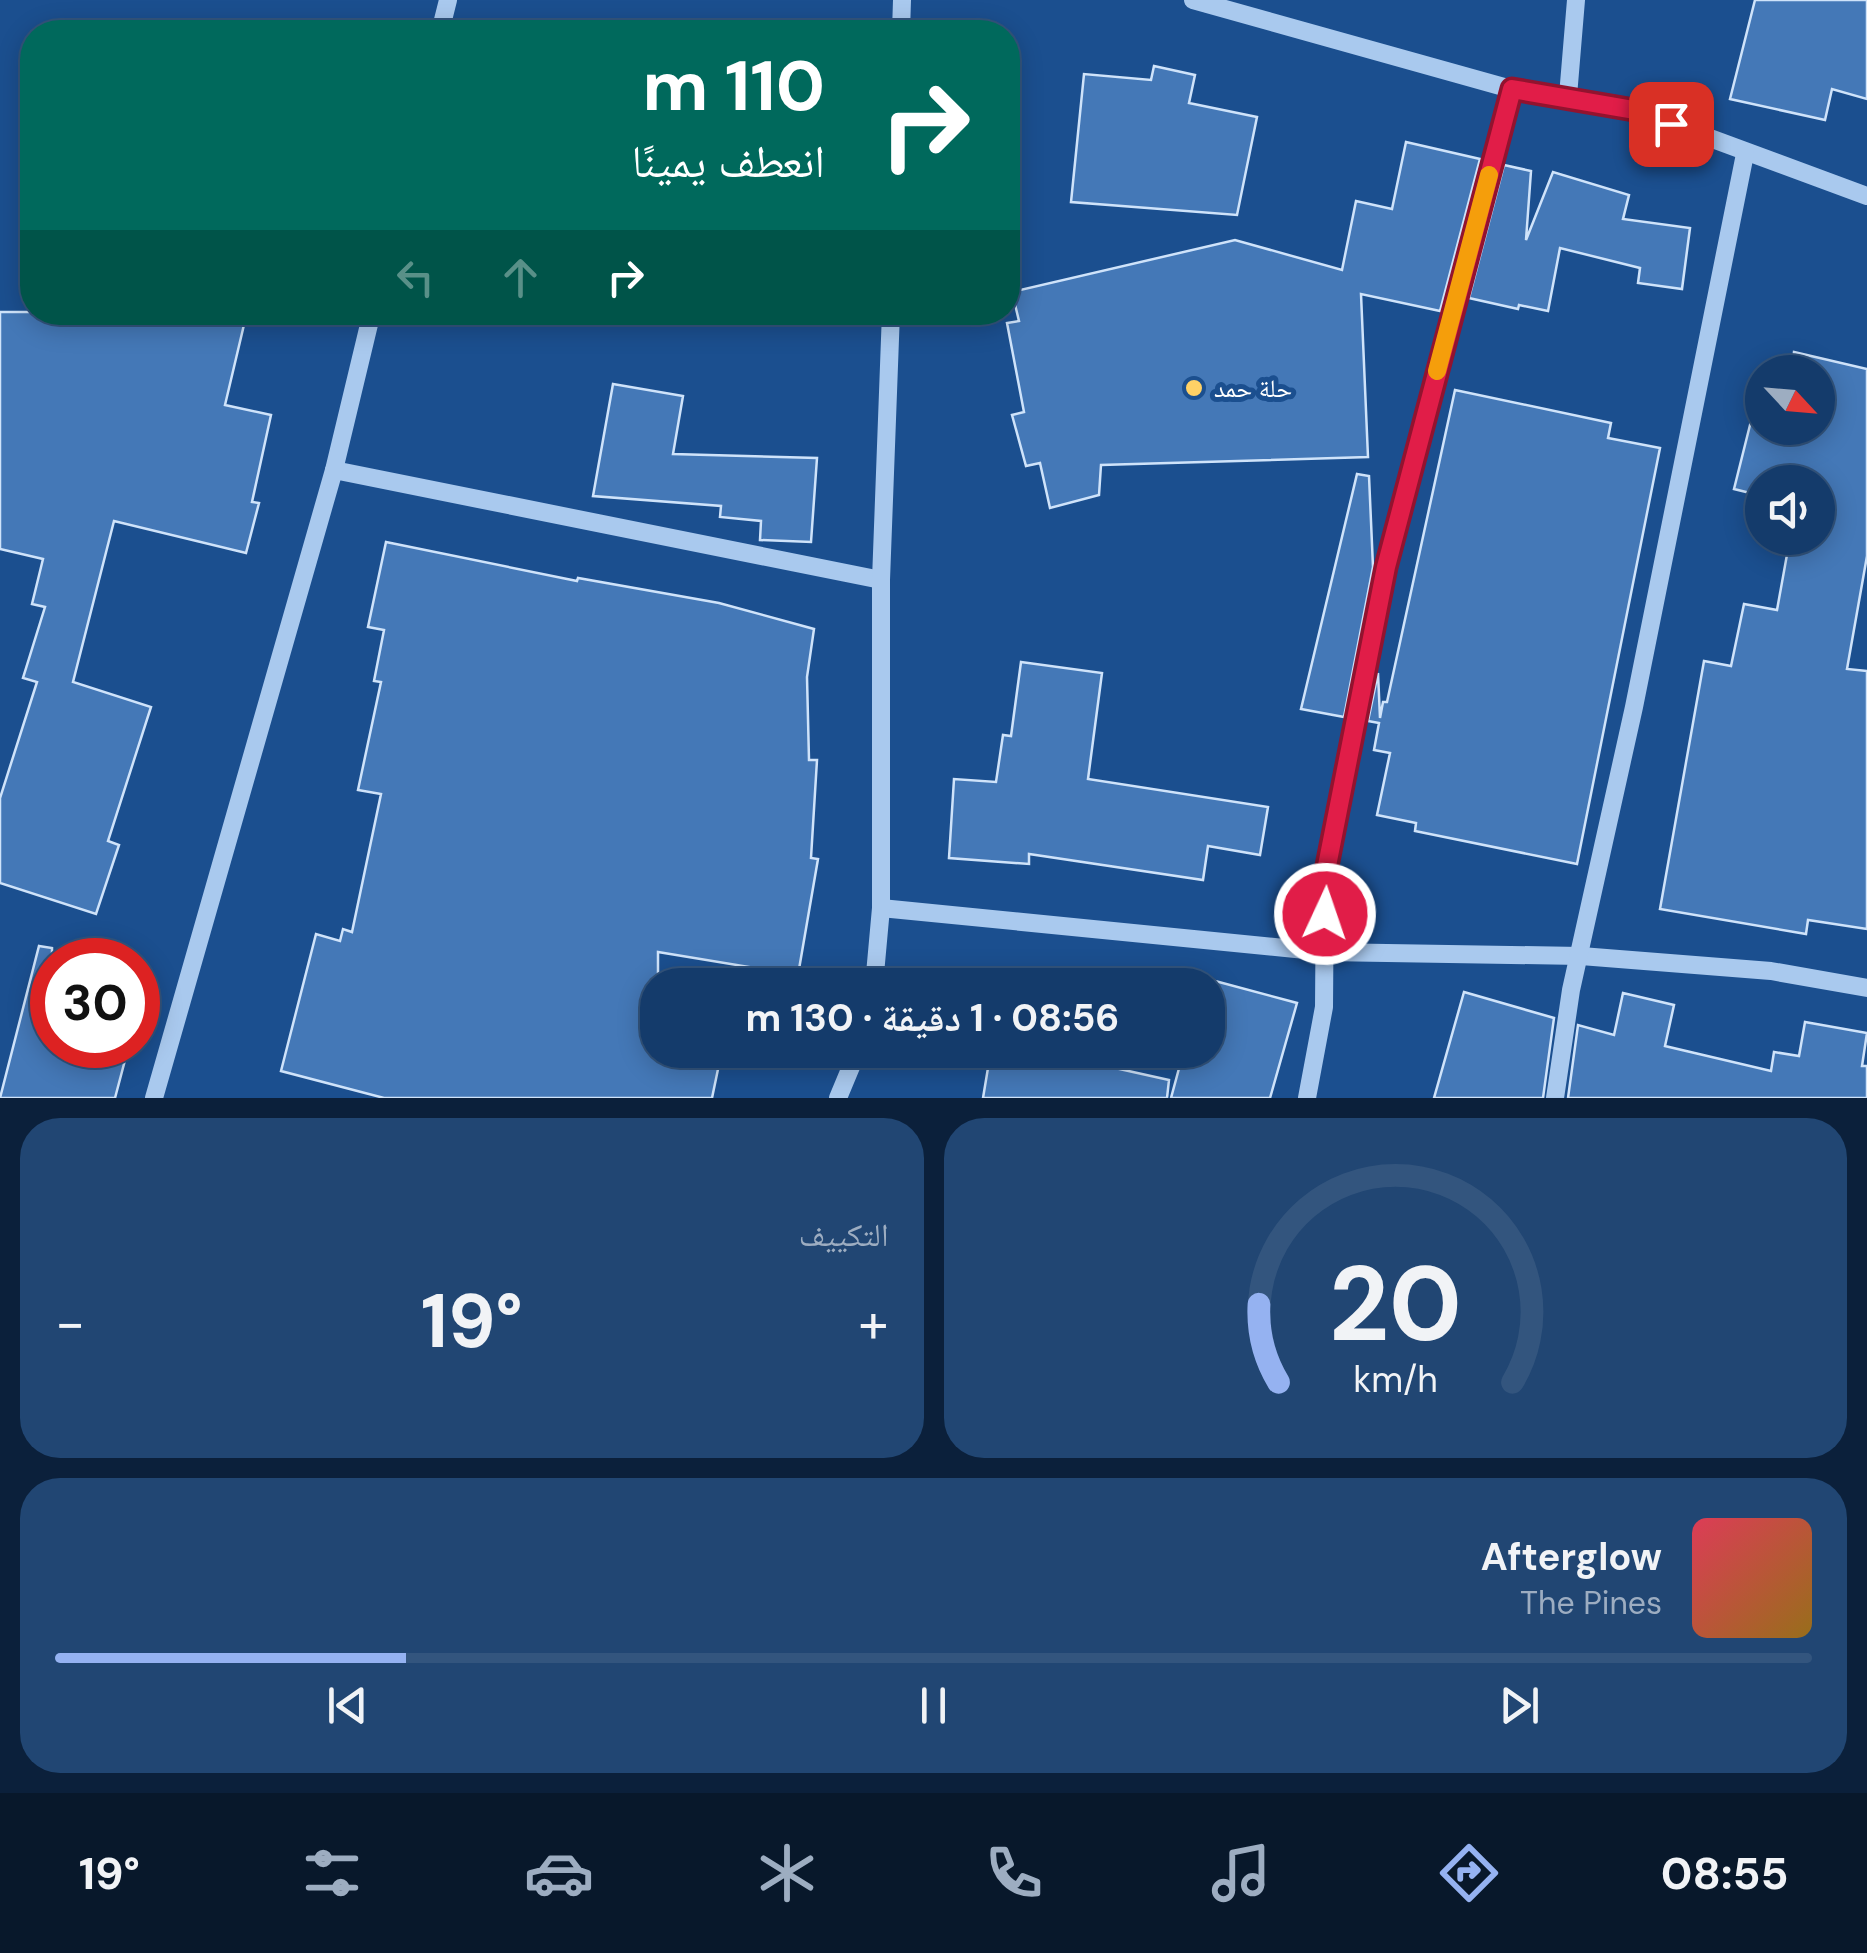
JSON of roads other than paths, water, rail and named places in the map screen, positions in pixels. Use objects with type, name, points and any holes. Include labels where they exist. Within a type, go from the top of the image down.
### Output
[{"type":"street","points":[[1192,0],[1512,89],[1634,110],[1867,196]]},
{"type":"street","points":[[1568,96],[1576,0]]},
{"type":"street","points":[[1307,1098],[1324,1007],[1325,876],[1386,567],[1512,89]]},
{"type":"street","points":[[1555,1098],[1571,990],[1745,154]]},
{"type":"street","points":[[154,1098],[334,470],[369,325]]},
{"type":"street","points":[[876,968],[881,908],[880,580],[890,325]]},
{"type":"street","points":[[334,470],[880,580]]},
{"type":"street","points":[[881,908],[1324,952],[1581,956],[1772,971],[1867,988]]},
{"type":"street","points":[[838,1098],[850,1068]]},
{"type":"place","name":"حلة حمد","points":[[1194,388]]}]
